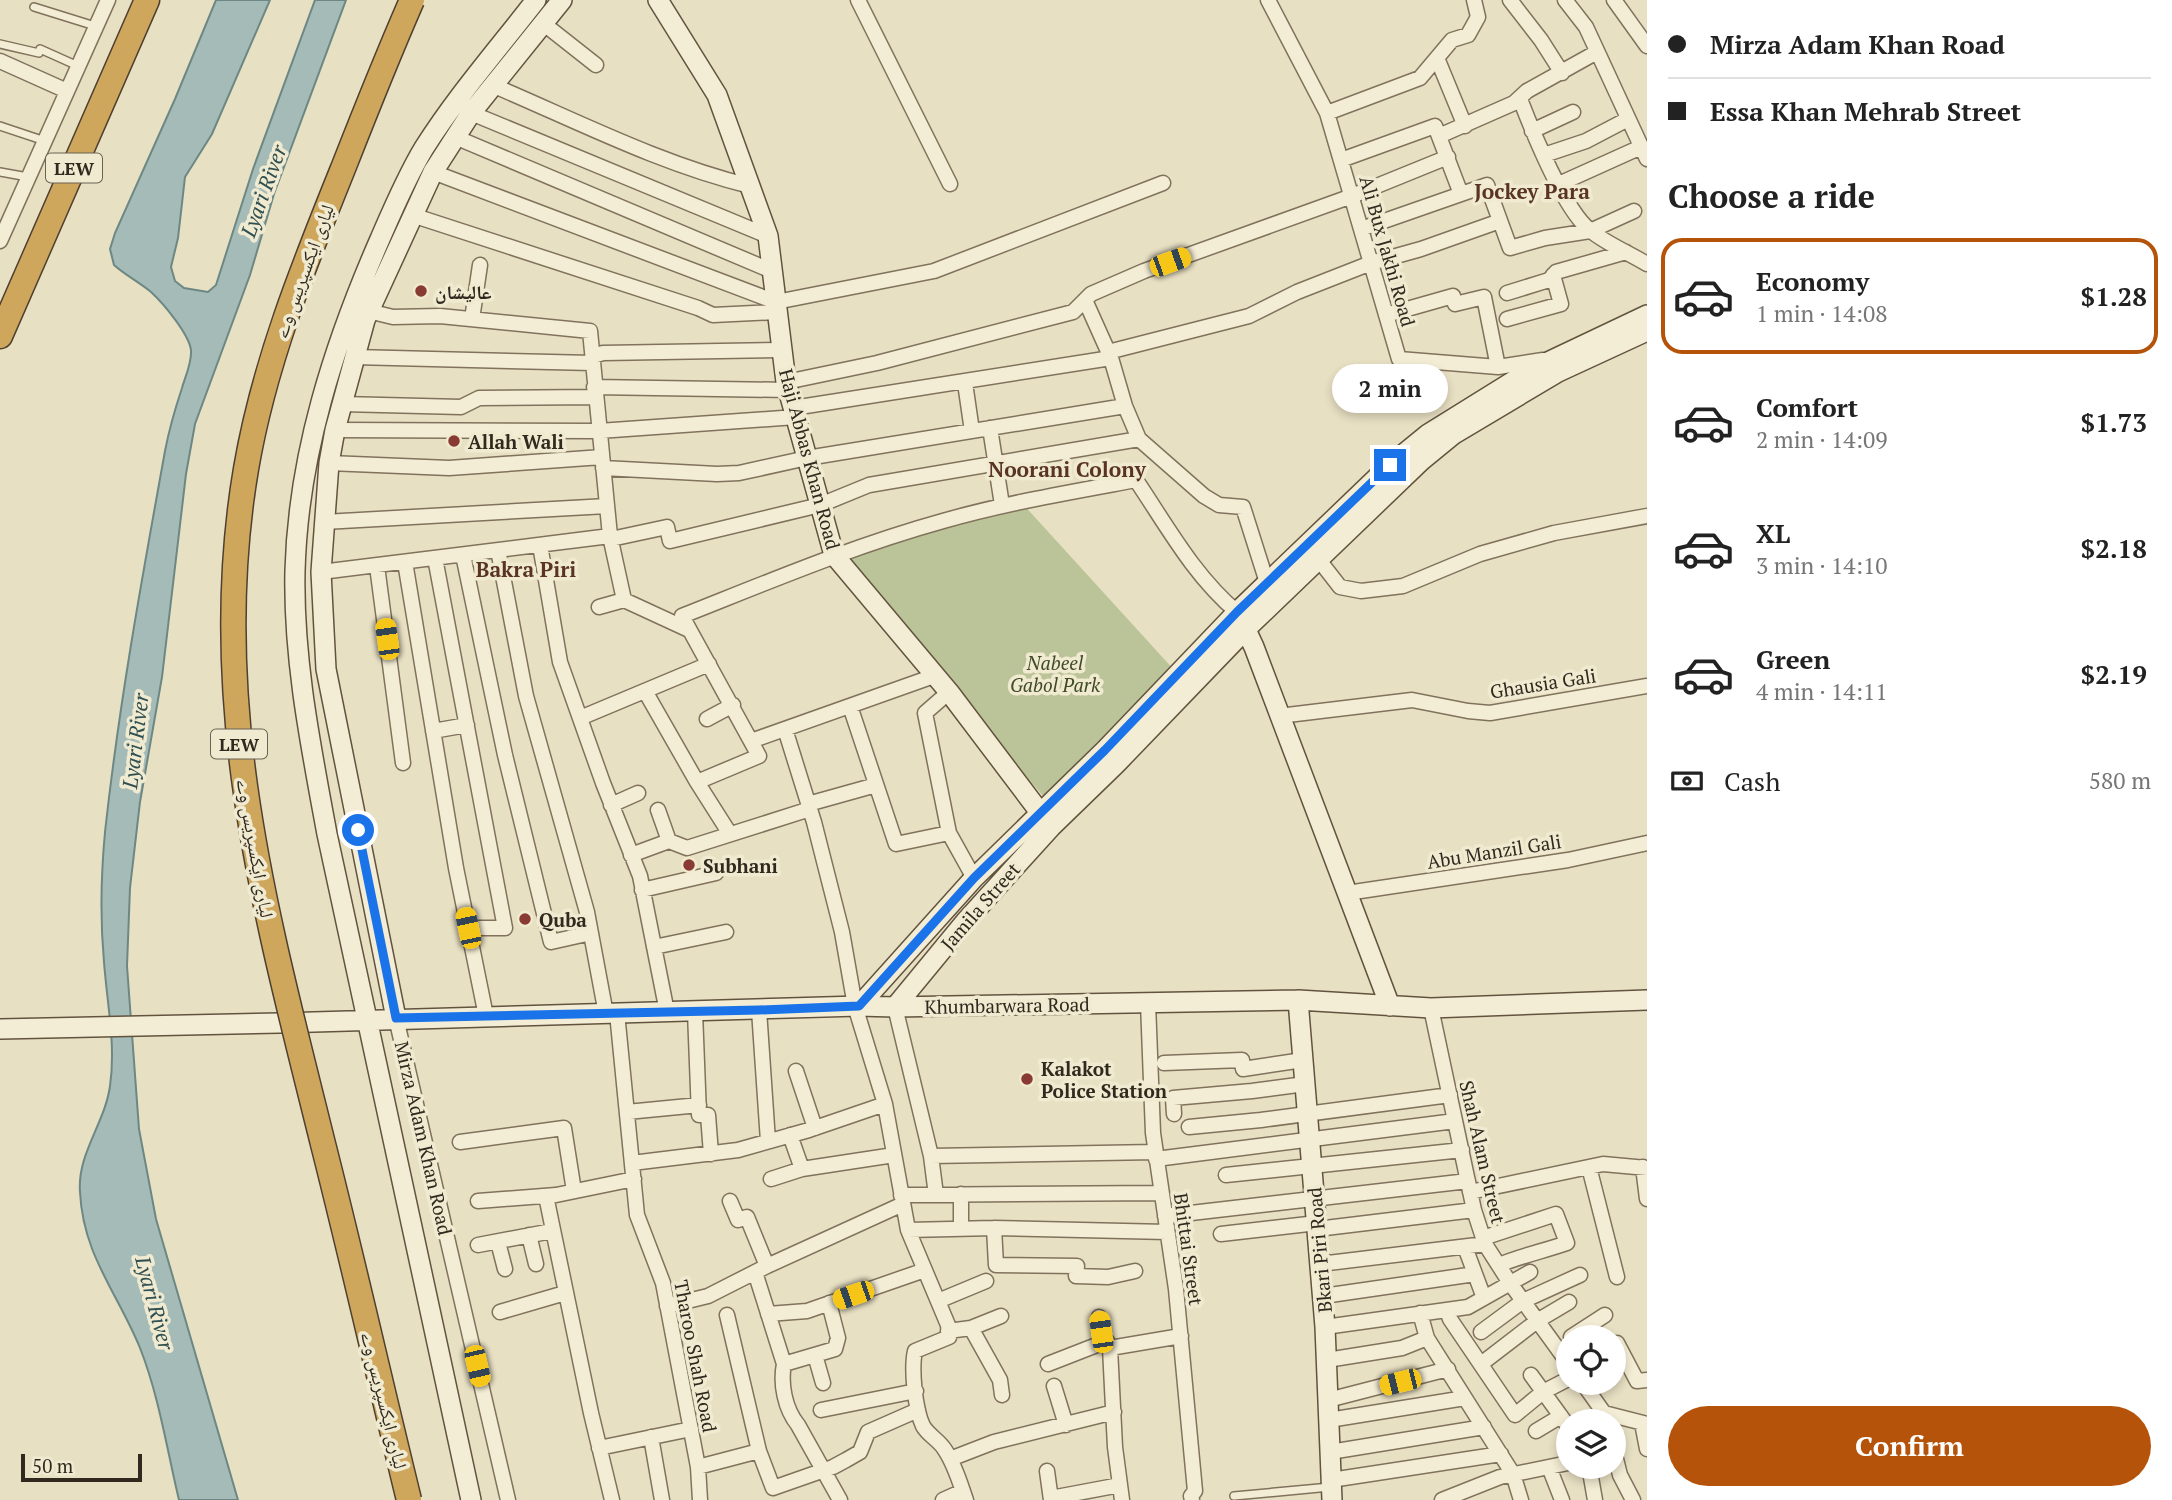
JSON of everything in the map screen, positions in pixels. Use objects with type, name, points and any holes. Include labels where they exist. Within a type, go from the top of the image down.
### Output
[{"type":"highway","name":"LEW","points":[[0,336],[147,0]]},
{"type":"highway","name":"لیاری ایکسپریس وے","points":[[409,1500],[262,889],[237,733],[231,627],[233,574],[244,482],[270,365],[304,263],[412,0]]},
{"type":"main road","name":"Mirza Adam Khan Road","points":[[471,1500],[327,834],[300,671],[295,571],[298,521],[309,450],[330,368],[354,296],[389,217],[423,150],[536,0]]},
{"type":"main road","name":"Mirza Adam Khan Road","points":[[396,1018],[326,669],[321,572],[335,430],[368,311],[432,172],[492,85],[562,0]]},
{"type":"main road","name":"Haji Abbas Khan Road","points":[[658,0],[717,95],[768,236],[782,351],[791,399],[834,555],[948,692],[1045,820]]},
{"type":"main road","points":[[1242,620],[1272,604],[1421,461],[1454,434],[1559,364],[1647,315]]},
{"type":"main road","points":[[857,1006],[974,878],[1045,820],[1242,620],[1268,583],[1390,465],[1427,434],[1531,370],[1559,364],[1647,331]]},
{"type":"main road","points":[[1242,620],[1390,1006]]},
{"type":"main road","name":"Jamila Street","points":[[895,1007],[1045,820]]},
{"type":"main road","name":"Khumbarwara Road","points":[[0,1029],[857,1006],[1298,1000],[1431,1008],[1647,1000]]},
{"type":"main road","name":"Bkari Piri Road","points":[[1298,1000],[1323,1296],[1332,1489]]},
{"type":"street","points":[[0,240],[7,209],[28,178],[108,0]]},
{"type":"street","points":[[858,0],[950,184]]},
{"type":"street","name":"Ali Bux Jakhi Road","points":[[1268,0],[1327,113],[1399,359],[1498,367],[1559,364]]},
{"type":"street","points":[[1510,0],[1562,73]]},
{"type":"street","points":[[1559,184],[1644,153],[1586,27],[1565,0]]},
{"type":"street","points":[[1614,0],[1647,46]]},
{"type":"street","points":[[1327,113],[1420,78],[1452,40],[1468,36],[1478,17],[1477,1]]},
{"type":"street","points":[[544,24],[596,65]]},
{"type":"street","points":[[1439,136],[1514,103],[1527,91],[1597,52]]},
{"type":"street","points":[[1437,58],[1465,126]]},
{"type":"street","points":[[0,61],[67,91]]},
{"type":"street","points":[[492,85],[674,163],[716,178],[750,186]]},
{"type":"street","points":[[1520,99],[1532,131],[1574,213],[1590,231],[1647,264]]},
{"type":"street","points":[[1532,131],[1573,112]]},
{"type":"street","points":[[471,113],[768,236]]},
{"type":"street","points":[[1544,155],[1587,141],[1629,119]]},
{"type":"street","points":[[1341,160],[1435,126],[1461,194]]},
{"type":"street","points":[[455,137],[772,271]]},
{"type":"street","points":[[342,404],[461,407],[479,398],[595,392],[791,399],[877,363],[1073,312],[1091,294],[1144,271],[1352,196],[1448,157]]},
{"type":"street","points":[[432,172],[777,307]]},
{"type":"street","points":[[412,215],[698,307],[713,315],[777,307],[934,271],[1163,183]]},
{"type":"street","points":[[1361,229],[1487,185],[1510,248],[1545,238],[1590,231],[1634,211]]},
{"type":"street","points":[[335,430],[599,431],[791,399],[965,383],[1110,355],[1249,316],[1297,292],[1371,263],[1432,245],[1500,220]]},
{"type":"street","points":[[1507,293],[1549,280],[1556,272],[1626,252]]},
{"type":"street","points":[[472,319],[480,265]]},
{"type":"street","points":[[1507,319],[1561,304],[1553,275]]},
{"type":"street","points":[[1386,315],[1452,296],[1455,304],[1484,297],[1498,367]]},
{"type":"street","points":[[1085,300],[1110,355],[1125,406],[1139,439],[1204,496],[1219,505],[1243,507],[1268,583],[1272,604]]},
{"type":"street","points":[[368,311],[393,317],[440,316],[590,331],[611,538],[624,600]]},
{"type":"street","points":[[354,357],[592,360],[603,353],[782,351]]},
{"type":"street","points":[[965,383],[972,431]]},
{"type":"street","points":[[330,463],[449,468],[602,463],[718,474],[739,473],[807,458],[1125,406]]},
{"type":"street","points":[[990,428],[1002,505]]},
{"type":"street","points":[[321,572],[611,538],[667,527],[670,541],[820,505],[869,485],[1139,439]]},
{"type":"street","points":[[697,782],[759,756],[682,616],[834,555],[940,521],[1002,505],[1136,480],[1199,575],[1242,620]]},
{"type":"street","points":[[324,522],[607,506]]},
{"type":"street","points":[[1319,560],[1340,587],[1361,591],[1403,586],[1480,554],[1555,533],[1647,516]]},
{"type":"street","points":[[540,545],[559,662],[642,890],[667,1012]]},
{"type":"street","name":"Tharoo Shah Road","points":[[498,550],[526,696],[564,826],[612,1014],[627,1112],[637,1215],[663,1283],[698,1467],[700,1500]]},
{"type":"street","points":[[463,555],[505,755],[551,942],[591,933]]},
{"type":"street","points":[[435,558],[505,928],[468,928]]},
{"type":"street","points":[[405,562],[468,928],[486,1016]]},
{"type":"street","points":[[377,566],[403,763]]},
{"type":"street","points":[[599,607],[624,600],[689,630]]},
{"type":"street","points":[[580,718],[709,664]]},
{"type":"street","points":[[751,741],[934,676]]},
{"type":"street","name":"Ghausia Gali","points":[[1279,716],[1412,700],[1490,713],[1647,686]]},
{"type":"street","points":[[645,691],[730,834]]},
{"type":"street","points":[[948,692],[925,713],[949,834],[974,878]]},
{"type":"street","points":[[707,719],[733,705]]},
{"type":"street","points":[[850,706],[895,844],[949,834]]},
{"type":"street","points":[[433,731],[467,725]]},
{"type":"street","points":[[785,729],[809,806],[842,932],[857,1006],[885,1104],[908,1230],[948,1331],[949,1337],[915,1351],[913,1360],[918,1410],[924,1428],[944,1448],[964,1495],[943,1500]]},
{"type":"street","points":[[631,855],[669,841],[687,848],[876,785]]},
{"type":"street","points":[[611,805],[638,793]]},
{"type":"street","points":[[658,810],[669,841]]},
{"type":"street","name":"Abu Manzil Gali","points":[[1347,893],[1568,860],[1647,844]]},
{"type":"street","points":[[642,890],[716,873]]},
{"type":"street","points":[[654,947],[726,932]]},
{"type":"street","name":"Bhittai Street","points":[[1148,1003],[1153,1133],[1181,1336],[1195,1490],[1191,1496],[1192,1500]]},
{"type":"street","points":[[895,1007],[931,1156],[936,1195]]},
{"type":"street","name":"Shah Alam Street","points":[[1431,1008],[1474,1210],[1484,1241],[1537,1321],[1556,1335]]},
{"type":"street","points":[[759,1010],[768,1141]]},
{"type":"street","points":[[695,1012],[699,1115],[708,1115],[710,1154]]},
{"type":"street","name":"Mirza Adam Khan Road","points":[[396,1018],[508,1500]]},
{"type":"street","points":[[1164,1063],[1242,1060],[1243,1069],[1303,1060]]},
{"type":"street","points":[[796,1071],[815,1128]]},
{"type":"street","points":[[1174,1114],[1173,1098],[1305,1084]]},
{"type":"street","points":[[1189,1127],[1450,1095]]},
{"type":"street","points":[[632,1163],[738,1150],[885,1104]]},
{"type":"street","points":[[627,1112],[699,1105]]},
{"type":"street","points":[[931,1156],[1156,1155],[1455,1121]]},
{"type":"street","points":[[460,1142],[564,1128],[574,1191]]},
{"type":"street","points":[[790,1135],[802,1169]]},
{"type":"street","points":[[1226,1175],[1462,1150]]},
{"type":"street","points":[[771,1179],[802,1169],[894,1155]]},
{"type":"street","points":[[1165,1216],[1315,1199],[1469,1186],[1603,1164],[1645,1167],[1647,1199]]},
{"type":"street","points":[[1589,1167],[1617,1277]]},
{"type":"street","points":[[478,1201],[546,1196],[634,1179]]},
{"type":"street","points":[[667,1306],[708,1297],[902,1199],[936,1195],[1161,1193]]},
{"type":"street","points":[[961,1195],[961,1229]]},
{"type":"street","points":[[546,1196],[612,1500]]},
{"type":"street","points":[[730,1200],[738,1220],[747,1217],[761,1269],[768,1314],[785,1364],[782,1375],[790,1416],[798,1425],[840,1500]]},
{"type":"street","points":[[1221,1234],[1474,1210]]},
{"type":"street","points":[[1320,1264],[1465,1247],[1556,1214],[1567,1243],[1499,1265]]},
{"type":"street","points":[[908,1230],[994,1228],[1167,1232]]},
{"type":"street","points":[[994,1228],[996,1265],[1077,1266],[1076,1276],[1108,1277],[1135,1271]]},
{"type":"street","points":[[478,1245],[552,1231]]},
{"type":"street","points":[[529,1236],[536,1264]]},
{"type":"street","points":[[498,1241],[505,1269]]},
{"type":"street","points":[[1465,1247],[1484,1298]]},
{"type":"street","points":[[768,1314],[807,1311],[925,1270]]},
{"type":"street","points":[[1325,1327],[1468,1307],[1530,1272]]},
{"type":"street","points":[[1323,1296],[1475,1274]]},
{"type":"street","points":[[1481,1332],[1523,1301],[1580,1275]]},
{"type":"street","points":[[938,1301],[986,1281]]},
{"type":"street","points":[[500,1312],[565,1293]]},
{"type":"street","points":[[1480,1364],[1537,1321],[1569,1302]]},
{"type":"street","points":[[785,1364],[835,1349],[838,1338],[829,1303]]},
{"type":"street","points":[[1447,1310],[1450,1319],[1515,1415],[1556,1386]]},
{"type":"street","points":[[1420,1313],[1427,1338],[1513,1474],[1521,1500]]},
{"type":"street","points":[[727,1315],[759,1451],[773,1488],[823,1471],[860,1452],[868,1432],[918,1410]]},
{"type":"street","points":[[1590,1325],[1605,1315]]},
{"type":"street","points":[[948,1331],[971,1328],[1001,1316]]},
{"type":"street","points":[[1047,1471],[1051,1499],[1121,1493],[1108,1344],[1101,1332],[1099,1317]]},
{"type":"street","points":[[971,1328],[1000,1380],[1002,1395]]},
{"type":"street","points":[[1048,1364],[1108,1344],[1181,1336]]},
{"type":"street","points":[[1327,1360],[1402,1348],[1427,1338]]},
{"type":"street","points":[[815,1355],[823,1383]]},
{"type":"street","points":[[1626,1360],[1637,1381],[1647,1380]]},
{"type":"street","points":[[1329,1410],[1448,1369]]},
{"type":"street","points":[[1531,1375],[1556,1409]]},
{"type":"street","points":[[1054,1386],[1066,1425]]},
{"type":"street","points":[[821,1410],[916,1391]]},
{"type":"street","points":[[1329,1410],[1465,1398]]},
{"type":"street","points":[[950,1459],[994,1443],[1114,1412]]},
{"type":"street","points":[[1626,1421],[1645,1424],[1647,1449]]},
{"type":"street","points":[[1536,1432],[1556,1424]]},
{"type":"street","points":[[1330,1452],[1484,1427]]},
{"type":"street","points":[[599,1448],[691,1429]]},
{"type":"street","points":[[651,1437],[662,1500]]},
{"type":"street","points":[[698,1467],[759,1451]]},
{"type":"street","points":[[1332,1489],[1500,1454]]},
{"type":"street","points":[[1443,1500],[1513,1474],[1556,1466]]},
{"type":"street","points":[[1549,1467],[1562,1500]]},
{"type":"street","points":[[1591,1479],[1595,1500]]},
{"type":"street","points":[[1622,1479],[1633,1500]]},
{"type":"lane","points":[[34,7],[96,26]]},
{"type":"lane","points":[[0,44],[39,53],[40,50],[78,66]]},
{"type":"lane","points":[[0,126],[45,141]]},
{"type":"lane","points":[[0,172],[28,178]]},
{"type":"lane","points":[[1234,1496],[1252,1497],[1332,1489]]},
{"type":"green space","name":"Nabeel Gabol Park","points":[[1021,502],[1185,682],[1058,813],[834,555]]},
{"type":"water","name":"Lyari River","points":[[216,0],[270,0],[212,134],[185,177],[178,238],[171,267],[175,281],[184,288],[208,292],[216,285],[253,169],[315,0],[346,0],[274,194],[250,275],[195,424],[186,474],[162,677],[140,802],[130,888],[127,966],[139,1129],[156,1219],[238,1500],[179,1500],[147,1366],[131,1328],[102,1273],[87,1235],[82,1214],[80,1178],[107,1100],[112,1071],[102,897],[105,832],[117,736],[165,451],[191,355],[186,336],[175,319],[151,292],[114,265],[110,249]]},
{"type":"place","name":"عالیشان","points":[[421,291]]},
{"type":"place","name":"Allah Wali","points":[[454,441]]},
{"type":"place","name":"Subhani","points":[[689,865]]},
{"type":"place","name":"Quba","points":[[525,919]]},
{"type":"place","name":"Kalakot Police Station","points":[[1027,1079]]},
{"type":"district","name":"Jockey Para","points":[[1532,191]]},
{"type":"district","name":"Noorani Colony","points":[[1067,469]]},
{"type":"district","name":"Bakra Piri","points":[[526,569]]},
{"type":"route","points":[[358,830],[396,1018],[859,1006],[974,878],[1105,750],[1237,612],[1390,465]]}]
